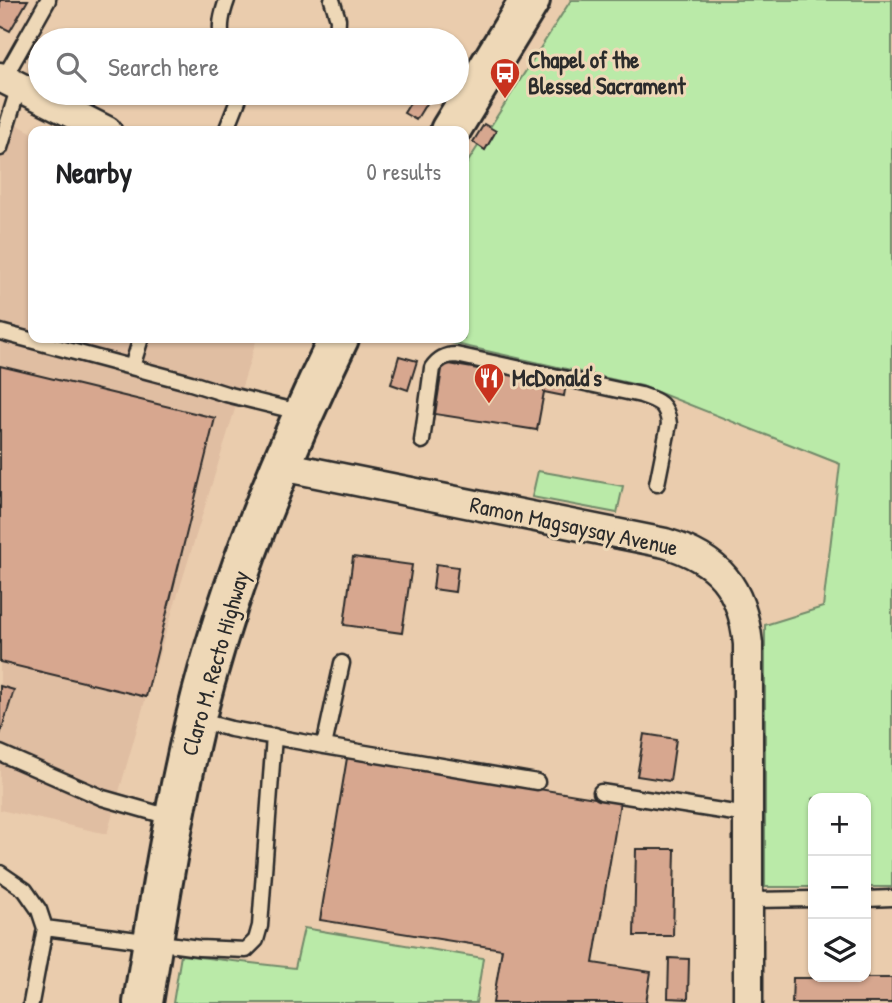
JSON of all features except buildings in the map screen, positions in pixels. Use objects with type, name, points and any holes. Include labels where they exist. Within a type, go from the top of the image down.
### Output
[{"type":"main road","points":[[469,100],[530,0]]},
{"type":"main road","points":[[453,126],[466,105]]},
{"type":"main road","name":"Claro M. Recto Highway","points":[[143,1003],[175,819],[195,720],[209,668],[250,545],[304,413],[337,343]]},
{"type":"street","points":[[7,80],[28,91]]},
{"type":"street","points":[[56,105],[97,126]]},
{"type":"street","name":"Ramon Magsaysay Avenue","points":[[282,466],[665,543],[704,559],[721,573],[736,594],[745,620],[748,644],[748,1003]]},
{"type":"lane","points":[[34,28],[48,0]]},
{"type":"lane","points":[[332,0],[338,19],[338,28]]},
{"type":"lane","points":[[220,28],[221,4]]},
{"type":"lane","points":[[0,148],[7,80],[28,39]]},
{"type":"lane","points":[[228,126],[236,105]]},
{"type":"lane","points":[[0,332],[28,340]]},
{"type":"lane","points":[[40,343],[304,413]]},
{"type":"lane","points":[[132,368],[140,343]]},
{"type":"lane","points":[[422,441],[432,368],[442,358],[456,355],[641,395],[660,402],[668,415],[669,424],[657,484]]},
{"type":"lane","points":[[324,746],[342,663]]},
{"type":"lane","points":[[195,720],[324,746],[537,782]]},
{"type":"lane","points":[[45,928],[153,943],[246,950],[256,940],[260,926],[274,736]]},
{"type":"lane","points":[[0,752],[103,798],[175,819]]},
{"type":"lane","points":[[601,792],[747,815]]},
{"type":"lane","points":[[0,873],[24,890],[39,911],[45,928],[30,1003]]},
{"type":"lane","points":[[871,899],[892,898]]},
{"type":"lane","points":[[747,900],[808,899]]},
{"type":"shaded area","points":[[0,116],[28,130],[28,343],[255,343],[146,697],[107,834],[0,810]]},
{"type":"green space","points":[[571,0],[892,0],[892,887],[871,887],[871,793],[808,793],[808,887],[765,887],[765,625],[823,607],[840,464],[642,386],[451,343],[469,343],[469,160]]},
{"type":"green space","points":[[538,471],[623,486],[617,513],[532,497]]},
{"type":"green space","points":[[304,928],[483,958],[476,1003],[173,1003],[181,955],[295,968]]},
{"type":"place","name":"Chapel of the Blessed Sacrament","points":[[505,100]]},
{"type":"place","name":"McDonald's","points":[[489,405]]}]
